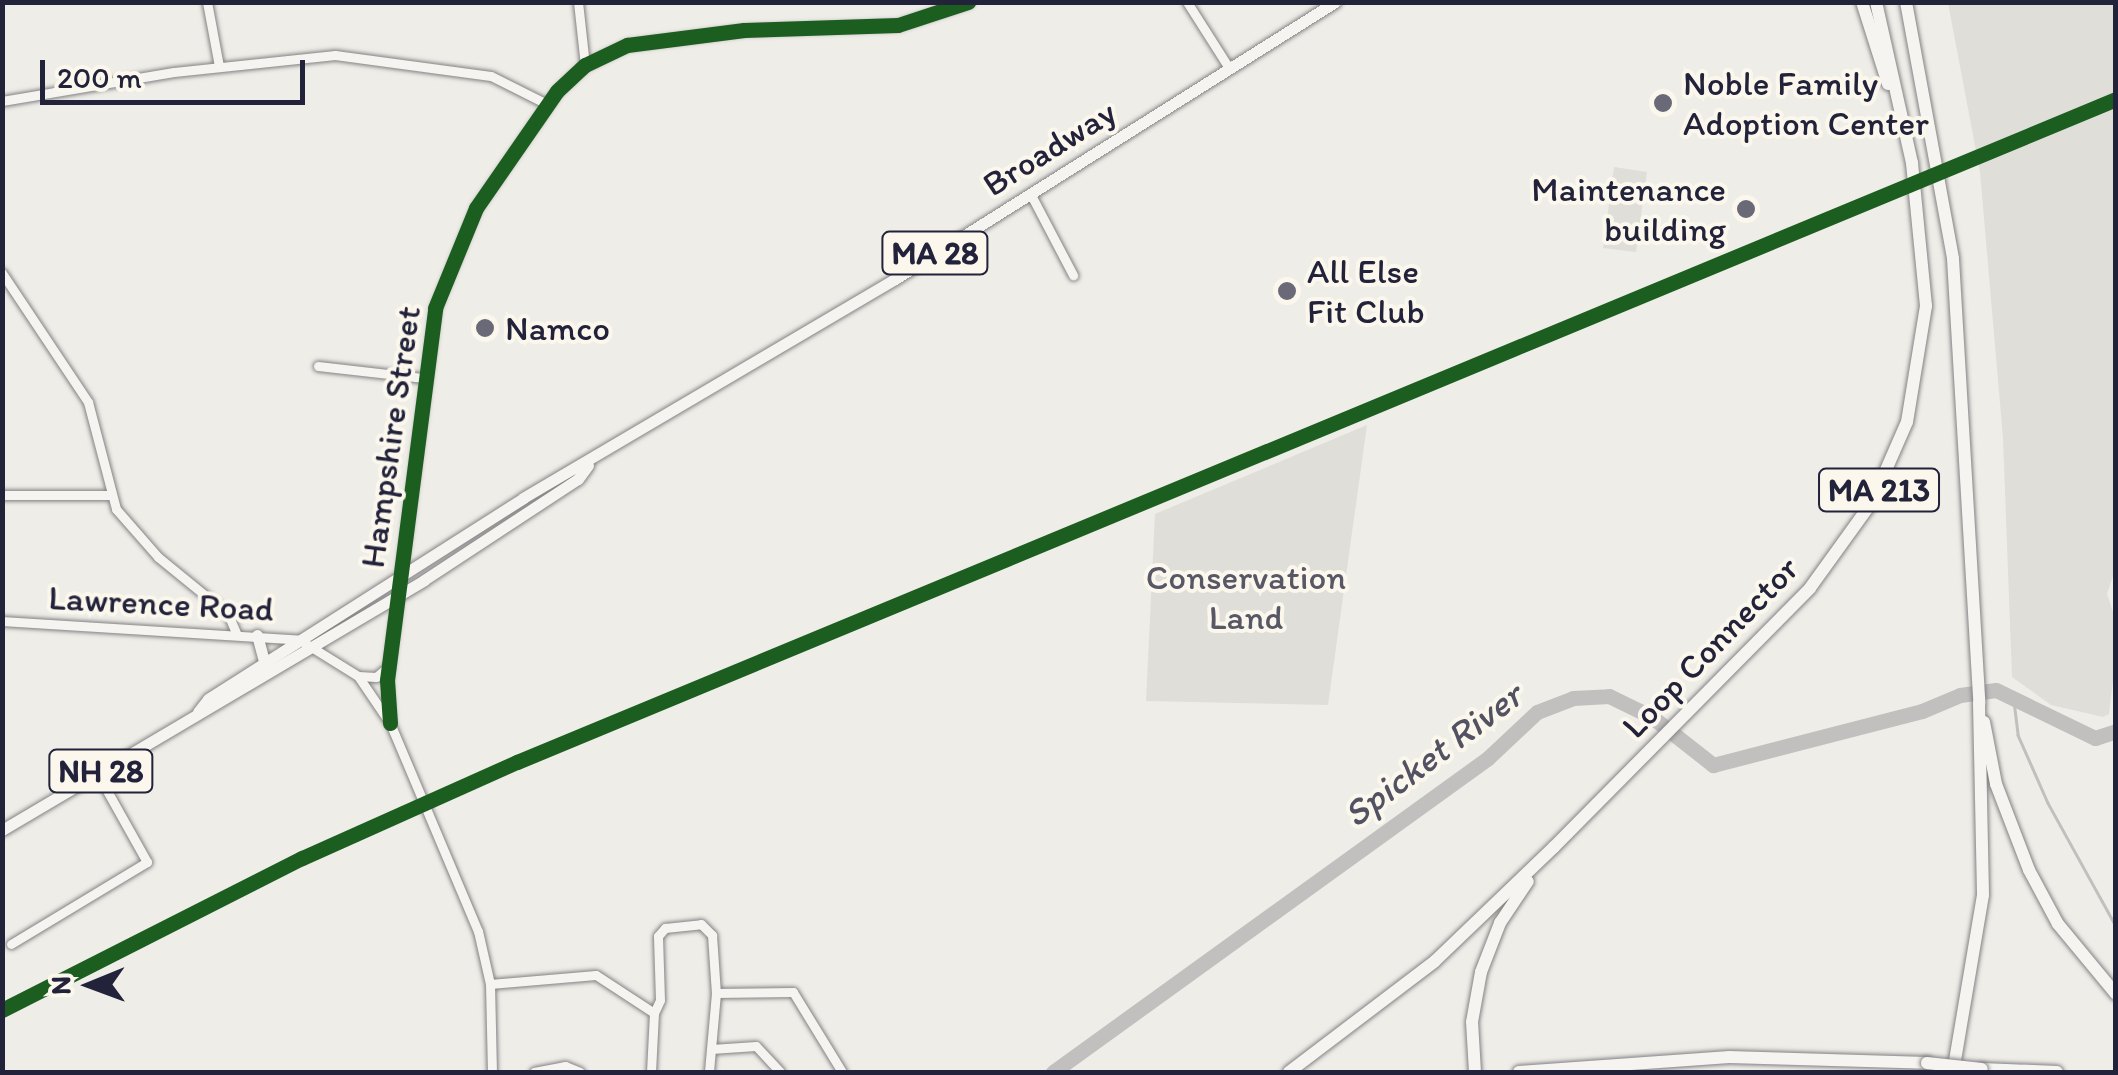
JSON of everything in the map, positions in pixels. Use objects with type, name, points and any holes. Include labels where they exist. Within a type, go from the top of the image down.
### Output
[{"type":"highway","points":[[1862,2],[1914,176]]},
{"type":"highway","name":"Loop Connector","points":[[1554,847],[1827,569],[1884,481],[1907,422],[1923,348],[1926,282],[1914,176],[1876,2]]},
{"type":"highway","name":"MA 213","points":[[1906,2],[1940,170],[1961,360],[1979,704]]},
{"type":"highway","points":[[1914,2],[1919,61]]},
{"type":"highway","points":[[1979,704],[1996,784],[2029,870],[2058,924],[2116,994]]},
{"type":"highway","points":[[1953,1072],[1983,895],[1979,704]]},
{"type":"highway","points":[[1289,1072],[1435,961],[1554,847]]},
{"type":"highway","points":[[1474,1072],[1472,1022],[1487,953],[1507,910],[1554,847]]},
{"type":"highway","points":[[1519,1072],[1729,1057],[1928,1063],[2004,1072]]},
{"type":"highway","points":[[1982,1069],[2057,1072]]},
{"type":"main road","name":"Broadway","points":[[638,434],[1335,2]]},
{"type":"main road","name":"NH 28","points":[[198,712],[264,662],[400,580],[523,498],[638,434]]},
{"type":"main road","name":"NH 28","points":[[2,830],[400,594],[578,479],[588,465]]},
{"type":"main road","points":[[256,635],[264,662]]},
{"type":"street","points":[[208,2],[218,66]]},
{"type":"street","points":[[578,2],[585,65]]},
{"type":"street","name":"Hampshire Street","points":[[390,723],[389,666],[435,308],[461,235],[547,104],[585,65],[641,42],[744,30],[898,25],[968,2]]},
{"type":"street","points":[[1187,2],[1229,68]]},
{"type":"street","points":[[2,100],[218,66],[356,57],[498,78],[547,104]]},
{"type":"street","points":[[1030,192],[1072,275]]},
{"type":"street","points":[[2,272],[83,392],[110,495],[128,527],[228,614],[236,634]]},
{"type":"street","points":[[318,366],[424,378]]},
{"type":"street","points":[[2,496],[110,495]]},
{"type":"street","name":"Lawrence Road","points":[[2,621],[300,640],[358,676]]},
{"type":"street","points":[[358,676],[372,678],[389,666]]},
{"type":"street","points":[[358,676],[390,723],[478,931],[490,984],[492,1072]]},
{"type":"street","points":[[11,944],[147,862],[97,773]]},
{"type":"street","points":[[651,1072],[654,1012],[660,1000],[658,936],[665,928],[701,924],[712,935],[716,994],[710,1072]]},
{"type":"street","points":[[490,984],[596,975],[654,1012]]},
{"type":"street","points":[[716,994],[793,992],[842,1072]]},
{"type":"street","points":[[711,1050],[756,1046],[780,1072]]},
{"type":"street","points":[[534,1072],[565,1066],[580,1072]]},
{"type":"green space","points":[[1948,3],[2115,3],[2116,567],[2107,594],[2115,618],[2116,656],[2109,714],[2103,717],[2051,705],[2012,677],[2003,438],[1980,172]]},
{"type":"green space","points":[[1614,167],[1647,172],[1636,252],[1603,248]]},
{"type":"green space","name":"Conservation Land","points":[[1367,425],[1328,705],[1146,701],[1155,514]]},
{"type":"waterway","name":"Spicket River","points":[[1053,1072],[1488,758],[1537,712],[1573,698],[1609,696],[1652,717],[1713,765],[1922,711],[1960,695],[1996,690],[2095,738],[2116,731]]},
{"type":"waterway","points":[[2014,701],[2018,735],[2048,803],[2116,926]]},
{"type":"cycle path","points":[[390,723],[387,680],[435,308],[476,208],[557,91],[585,65],[627,45],[744,30],[898,25],[968,2]]},
{"type":"cycle path","points":[[2,1010],[302,858],[517,762],[2116,99]]},
{"type":"place","name":"Noble Family Adoption Center","points":[[1663,103]]},
{"type":"place","name":"Maintenance building","points":[[1746,209]]},
{"type":"place","name":"All Else Fit Club","points":[[1287,291]]},
{"type":"place","name":"Namco","points":[[485,328]]}]
